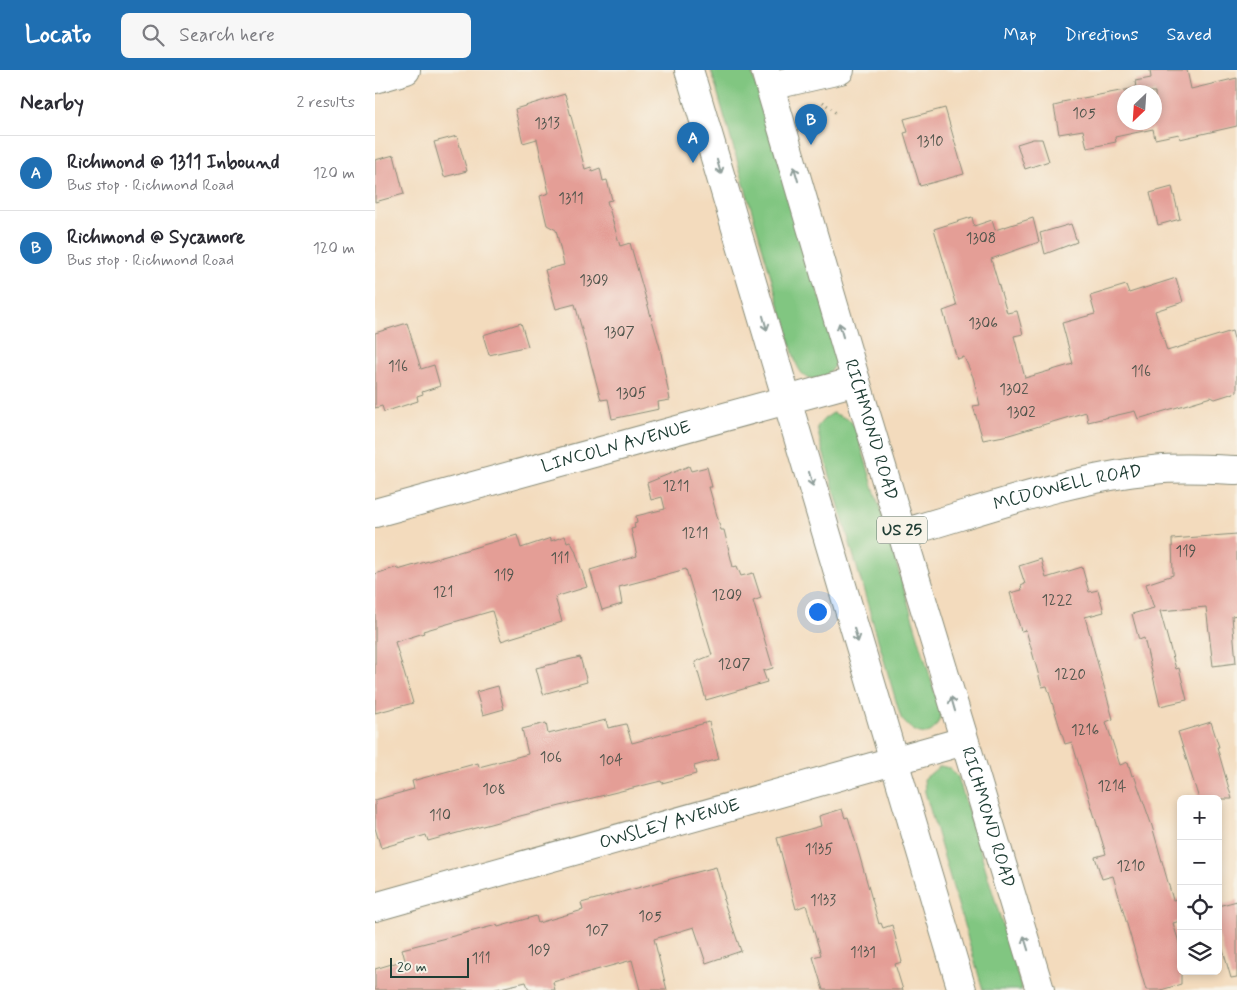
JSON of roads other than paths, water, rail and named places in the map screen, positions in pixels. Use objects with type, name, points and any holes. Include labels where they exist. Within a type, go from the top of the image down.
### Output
[{"type":"main road","points":[[375,79],[406,70]]},
{"type":"main road","points":[[689,70],[962,990]]},
{"type":"main road","points":[[768,78],[840,70]]},
{"type":"main road","name":"RICHMOND ROAD","points":[[768,78],[856,381],[1040,990]]},
{"type":"main road","name":"LINCOLN AVENUE","points":[[375,513],[856,381]]},
{"type":"main road","name":"MCDOWELL ROAD","points":[[903,533],[1075,484],[1125,473],[1155,469],[1237,470]]},
{"type":"main road","name":"OWSLEY AVENUE","points":[[375,907],[894,762],[964,740]]},
{"type":"place","name":"Richmond @ Sycamore","points":[[811,145]]},
{"type":"place","name":"Richmond @ 1311 Inbound","points":[[693,163]]}]
